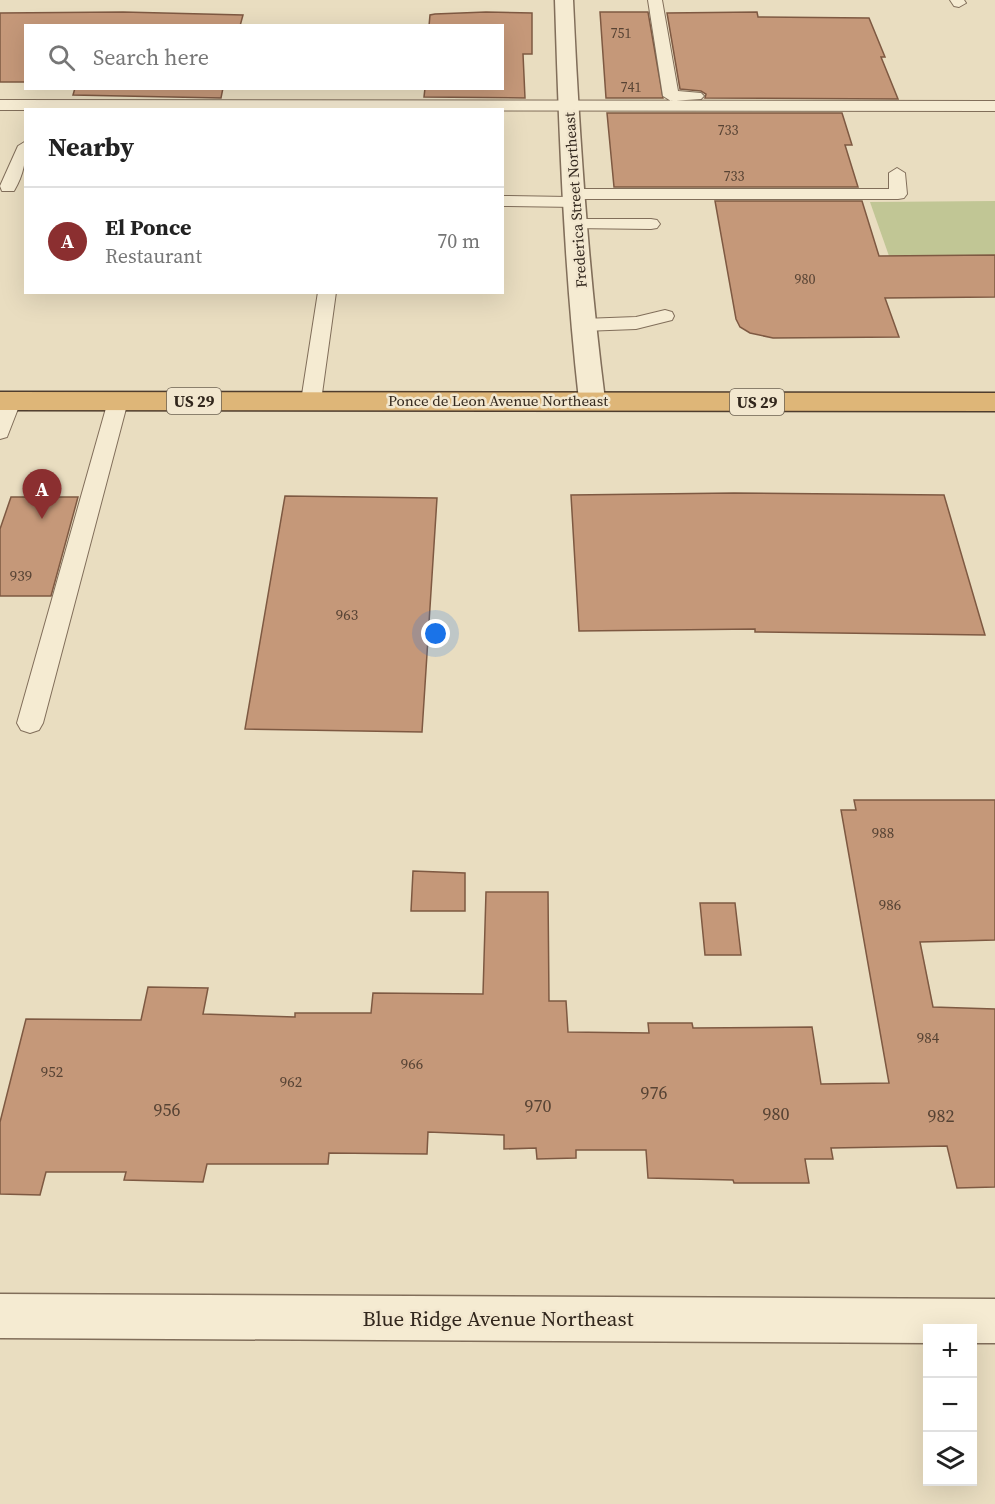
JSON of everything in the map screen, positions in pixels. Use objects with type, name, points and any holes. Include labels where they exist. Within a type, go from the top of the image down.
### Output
[{"type":"highway","name":"Ponce de Leon Avenue Northeast","points":[[5,401],[995,402]]},
{"type":"street","name":"Frederica Street Northeast","points":[[564,0],[568,106],[584,326],[592,400]]},
{"type":"street","name":"Blue Ridge Avenue Northeast","points":[[0,1316],[995,1321]]},
{"type":"lane","points":[[655,0],[671,96],[700,96],[702,106]]},
{"type":"lane","points":[[0,105],[995,106]]},
{"type":"lane","points":[[11,187],[24,151]]},
{"type":"lane","points":[[504,201],[576,207],[898,194],[897,173]]},
{"type":"lane","points":[[576,207],[651,224]]},
{"type":"lane","points":[[311,401],[327,294]]},
{"type":"lane","points":[[584,326],[636,323],[665,316]]},
{"type":"lane","points":[[0,432],[5,401]]},
{"type":"lane","points":[[30,723],[118,401]]},
{"type":"green space","points":[[995,201],[995,255],[889,256],[870,202]]},
{"type":"building","points":[[123,12],[243,15],[241,24],[24,24],[24,82],[0,82],[0,13]]},
{"type":"building","points":[[600,12],[648,12],[663,98],[606,98]]},
{"type":"building","points":[[757,12],[758,17],[869,18],[885,57],[881,57],[898,99],[705,98],[706,94],[701,91],[680,89],[667,13]]},
{"type":"building","points":[[532,13],[532,54],[523,54],[525,98],[424,97],[425,90],[504,90],[504,24],[429,24],[430,15]]},
{"type":"building","points":[[74,90],[223,90],[221,98],[73,95]]},
{"type":"building","points":[[607,113],[842,113],[852,145],[845,145],[858,187],[614,187]]},
{"type":"building","points":[[715,201],[862,201],[879,256],[995,255],[995,297],[885,298],[899,337],[773,338],[750,333],[740,327],[736,319]]},
{"type":"building","points":[[734,493],[944,495],[985,635],[755,632],[755,629],[579,631],[571,495]]},
{"type":"building","points":[[285,496],[437,498],[422,732],[245,729]]},
{"type":"building","points":[[11,497],[78,497],[51,596],[0,596],[0,529]]},
{"type":"building","points":[[854,800],[995,800],[995,940],[920,942],[933,1007],[995,1009],[995,1187],[957,1188],[947,1146],[831,1148],[833,1159],[805,1159],[809,1183],[734,1183],[733,1180],[648,1178],[646,1150],[576,1150],[576,1158],[537,1159],[536,1148],[504,1149],[504,1135],[428,1132],[427,1154],[329,1153],[328,1164],[207,1164],[203,1182],[124,1180],[126,1172],[46,1172],[40,1195],[0,1194],[0,1122],[26,1019],[141,1020],[148,987],[208,988],[203,1014],[295,1017],[295,1013],[371,1013],[373,993],[483,994],[486,892],[548,892],[549,1001],[566,1001],[568,1032],[649,1033],[648,1023],[692,1023],[693,1028],[812,1027],[821,1084],[889,1083],[841,810],[856,810]]},
{"type":"building","points":[[413,871],[465,873],[465,911],[411,911]]},
{"type":"building","points":[[700,903],[735,903],[741,955],[705,955]]},
{"type":"place","name":"El Ponce","points":[[42,519]]}]
